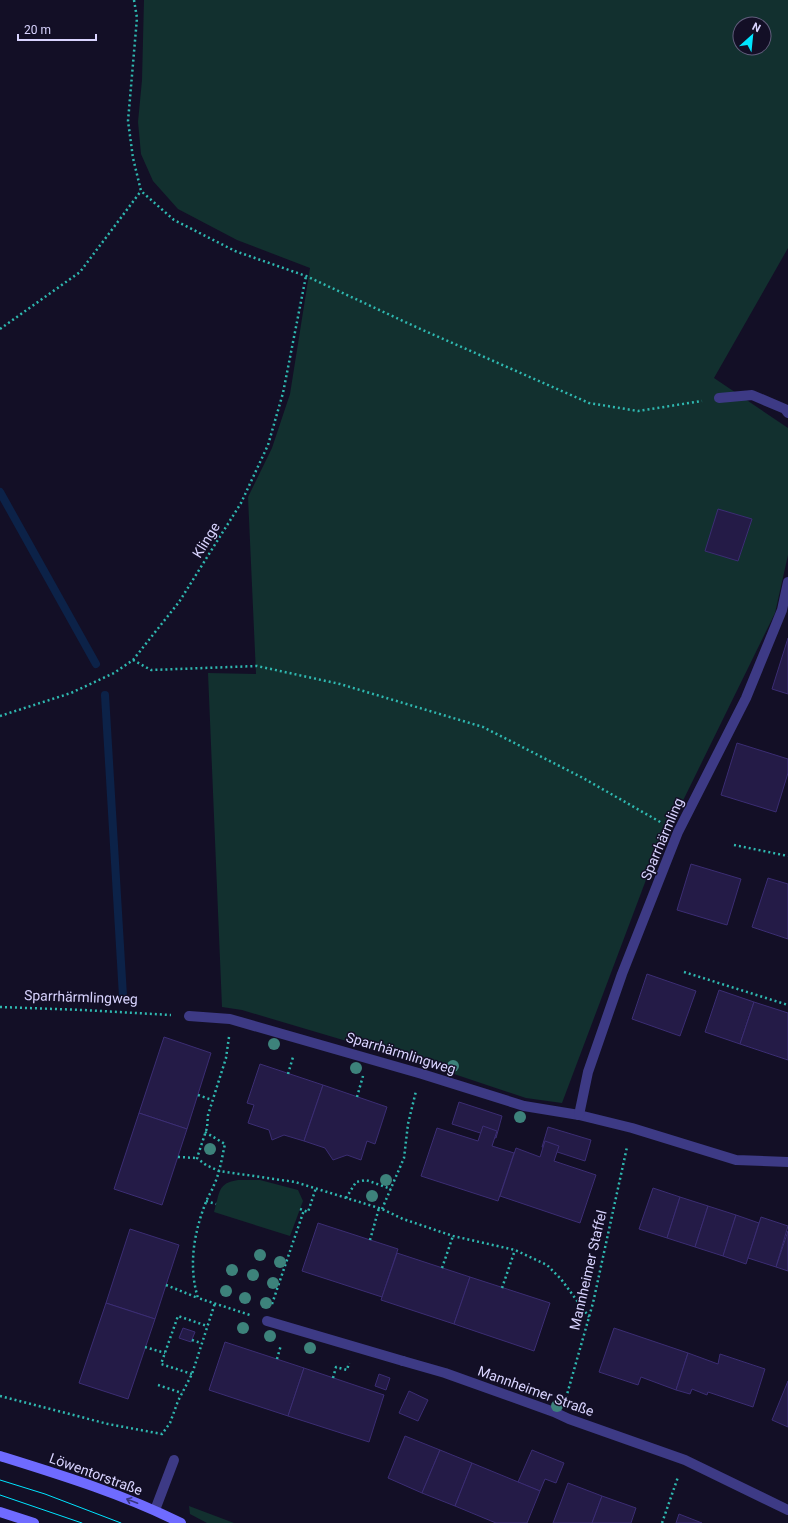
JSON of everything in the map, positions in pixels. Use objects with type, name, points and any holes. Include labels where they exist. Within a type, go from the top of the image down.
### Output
[{"type":"main road","name":"Löwentorstraße","points":[[0,1456],[86,1483],[155,1510],[181,1523]]},
{"type":"main road","points":[[0,1512],[34,1523]]},
{"type":"street","points":[[719,398],[752,395],[785,409],[788,413]]},
{"type":"street","name":"Sparrhärmling","points":[[579,1115],[590,1064],[622,974],[678,832],[746,698],[782,610],[788,582]]},
{"type":"street","name":"Sparrhärmlingweg","points":[[190,1016],[230,1019],[422,1074],[524,1106],[579,1115],[632,1128],[736,1160],[788,1162]]},
{"type":"street","name":"Mannheimer Straße","points":[[266,1320],[445,1373],[554,1412],[561,1416],[684,1460],[788,1510]]},
{"type":"street","points":[[155,1510],[174,1460]]},
{"type":"path","points":[[134,0],[137,18],[128,121],[133,158],[141,191],[174,220],[235,251],[306,276],[416,327],[589,403],[638,411],[719,398]]},
{"type":"path","points":[[0,329],[80,272],[141,191]]},
{"type":"path","name":"Klinge","points":[[0,716],[71,693],[114,673],[133,660],[179,602],[241,503],[264,453],[283,394],[306,276]]},
{"type":"path","points":[[133,660],[151,670],[257,666],[340,684],[483,727],[583,778],[678,832]]},
{"type":"path","points":[[734,845],[788,856]]},
{"type":"path","points":[[684,972],[788,1005]]},
{"type":"path","name":"Sparrhärmlingweg","points":[[0,1007],[190,1016]]},
{"type":"path","points":[[197,1158],[205,1132],[212,1100],[226,1058]]},
{"type":"path","points":[[370,1240],[380,1209],[391,1189],[404,1158],[408,1124],[422,1074]]},
{"type":"path","points":[[198,1095],[212,1100]]},
{"type":"path","name":"Mannheimer Staffel","points":[[561,1416],[589,1317],[632,1128]]},
{"type":"path","points":[[198,1298],[193,1282],[193,1250],[206,1201],[214,1186],[219,1171],[225,1144],[205,1132]]},
{"type":"path","points":[[178,1157],[197,1158],[206,1165],[219,1171],[295,1182],[380,1209],[403,1219],[453,1236],[515,1250],[546,1265],[561,1279],[589,1317]]},
{"type":"path","points":[[346,1198],[356,1182],[366,1180],[391,1189]]},
{"type":"path","points":[[300,1209],[308,1212],[316,1188]]},
{"type":"path","points":[[206,1201],[216,1204]]},
{"type":"path","points":[[166,1285],[198,1298],[266,1320],[304,1210]]},
{"type":"path","points":[[442,1268],[453,1236]]},
{"type":"path","points":[[502,1288],[515,1250]]},
{"type":"path","points":[[0,1396],[108,1424],[162,1434],[170,1423],[182,1393],[192,1374],[215,1303]]},
{"type":"path","points":[[192,1374],[161,1364],[178,1316],[207,1326]]},
{"type":"path","points":[[192,1340],[201,1343]]},
{"type":"path","points":[[145,1347],[165,1353]]},
{"type":"path","points":[[277,1359],[280,1350]]},
{"type":"path","points":[[333,1378],[336,1367]]},
{"type":"path","points":[[158,1385],[182,1393]]},
{"type":"path","points":[[662,1523],[684,1460]]},
{"type":"green space","points":[[144,0],[788,0],[788,248],[714,378],[788,428],[788,555],[775,613],[673,821],[661,840],[562,1103],[526,1098],[424,1064],[242,1010],[222,1007],[208,673],[256,674],[248,497],[272,448],[290,394],[310,268],[237,240],[178,209],[153,181],[141,154],[138,122],[142,80]]},
{"type":"green space","points":[[260,1180],[298,1190],[303,1201],[290,1236],[214,1212],[220,1190],[223,1186],[231,1181]]},
{"type":"green space","points":[[189,1506],[234,1523],[207,1523],[190,1514]]},
{"type":"building","points":[[718,509],[752,519],[738,561],[705,551]]},
{"type":"building","points":[[788,638],[788,694],[772,689]]},
{"type":"building","points":[[737,743],[788,759],[788,773],[776,812],[721,795]]},
{"type":"building","points":[[691,864],[741,879],[727,925],[677,910]]},
{"type":"building","points":[[768,878],[788,884],[788,939],[752,927]]},
{"type":"building","points":[[647,974],[696,991],[680,1036],[632,1019]]},
{"type":"building","points":[[719,990],[754,1002],[740,1044],[705,1032]]},
{"type":"building","points":[[754,1002],[788,1013],[788,1060],[740,1044]]},
{"type":"building","points":[[164,1037],[211,1053],[187,1129],[139,1113]]},
{"type":"building","points":[[260,1064],[323,1085],[304,1141],[284,1135],[272,1140],[269,1130],[248,1123],[254,1105],[247,1103]]},
{"type":"building","points":[[323,1085],[387,1107],[375,1144],[367,1141],[361,1160],[347,1155],[333,1160],[325,1148],[304,1141]]},
{"type":"building","points":[[459,1102],[502,1116],[496,1138],[452,1124]]},
{"type":"building","points":[[139,1113],[187,1129],[162,1205],[114,1189]]},
{"type":"building","points":[[483,1126],[497,1131],[492,1146],[514,1153],[498,1201],[421,1176],[437,1128],[478,1141]]},
{"type":"building","points":[[548,1127],[591,1140],[585,1161],[542,1147]]},
{"type":"building","points":[[545,1141],[559,1146],[554,1161],[596,1175],[580,1223],[500,1196],[516,1148],[540,1157]]},
{"type":"building","points":[[653,1188],[680,1197],[667,1238],[639,1229]]},
{"type":"building","points":[[680,1197],[708,1206],[695,1247],[667,1238]]},
{"type":"building","points":[[708,1206],[736,1215],[723,1256],[695,1247]]},
{"type":"building","points":[[736,1215],[759,1223],[746,1264],[723,1256]]},
{"type":"building","points":[[761,1217],[788,1226],[776,1267],[748,1258]]},
{"type":"building","points":[[318,1223],[398,1249],[382,1297],[302,1271]]},
{"type":"building","points":[[130,1229],[179,1245],[155,1319],[106,1303]]},
{"type":"building","points":[[788,1231],[788,1271],[776,1267]]},
{"type":"building","points":[[397,1253],[470,1277],[454,1324],[381,1300]]},
{"type":"building","points":[[470,1277],[550,1303],[534,1351],[454,1324]]},
{"type":"building","points":[[106,1303],[155,1319],[128,1399],[79,1383]]},
{"type":"building","points":[[183,1328],[195,1332],[191,1342],[179,1338]]},
{"type":"building","points":[[614,1328],[688,1353],[676,1390],[641,1377],[638,1385],[599,1372]]},
{"type":"building","points":[[225,1342],[304,1368],[288,1416],[209,1390]]},
{"type":"building","points":[[688,1353],[718,1364],[720,1354],[765,1369],[753,1407],[708,1392],[707,1395],[692,1389],[690,1394],[676,1390]]},
{"type":"building","points":[[304,1368],[384,1395],[369,1442],[288,1416]]},
{"type":"building","points":[[379,1374],[390,1378],[386,1390],[375,1386]]},
{"type":"building","points":[[788,1381],[788,1427],[772,1420]]},
{"type":"building","points":[[409,1391],[428,1400],[418,1421],[399,1413]]},
{"type":"building","points":[[405,1436],[440,1450],[422,1493],[388,1478]]},
{"type":"building","points":[[440,1450],[472,1463],[455,1506],[422,1493]]},
{"type":"building","points":[[532,1450],[564,1463],[556,1483],[545,1479],[540,1491],[518,1482]]},
{"type":"building","points":[[472,1463],[540,1491],[527,1523],[496,1523],[455,1506]]},
{"type":"building","points":[[568,1483],[602,1496],[592,1523],[553,1523]]},
{"type":"building","points":[[602,1496],[636,1508],[631,1523],[592,1523]]},
{"type":"building","points":[[679,1514],[702,1523],[676,1523]]},
{"type":"waterway","points":[[0,492],[96,664]]},
{"type":"waterway","points":[[105,695],[123,996]]},
{"type":"tram line","points":[[0,1480],[45,1494],[121,1523]]},
{"type":"tram line","points":[[0,1495],[82,1523]]}]
